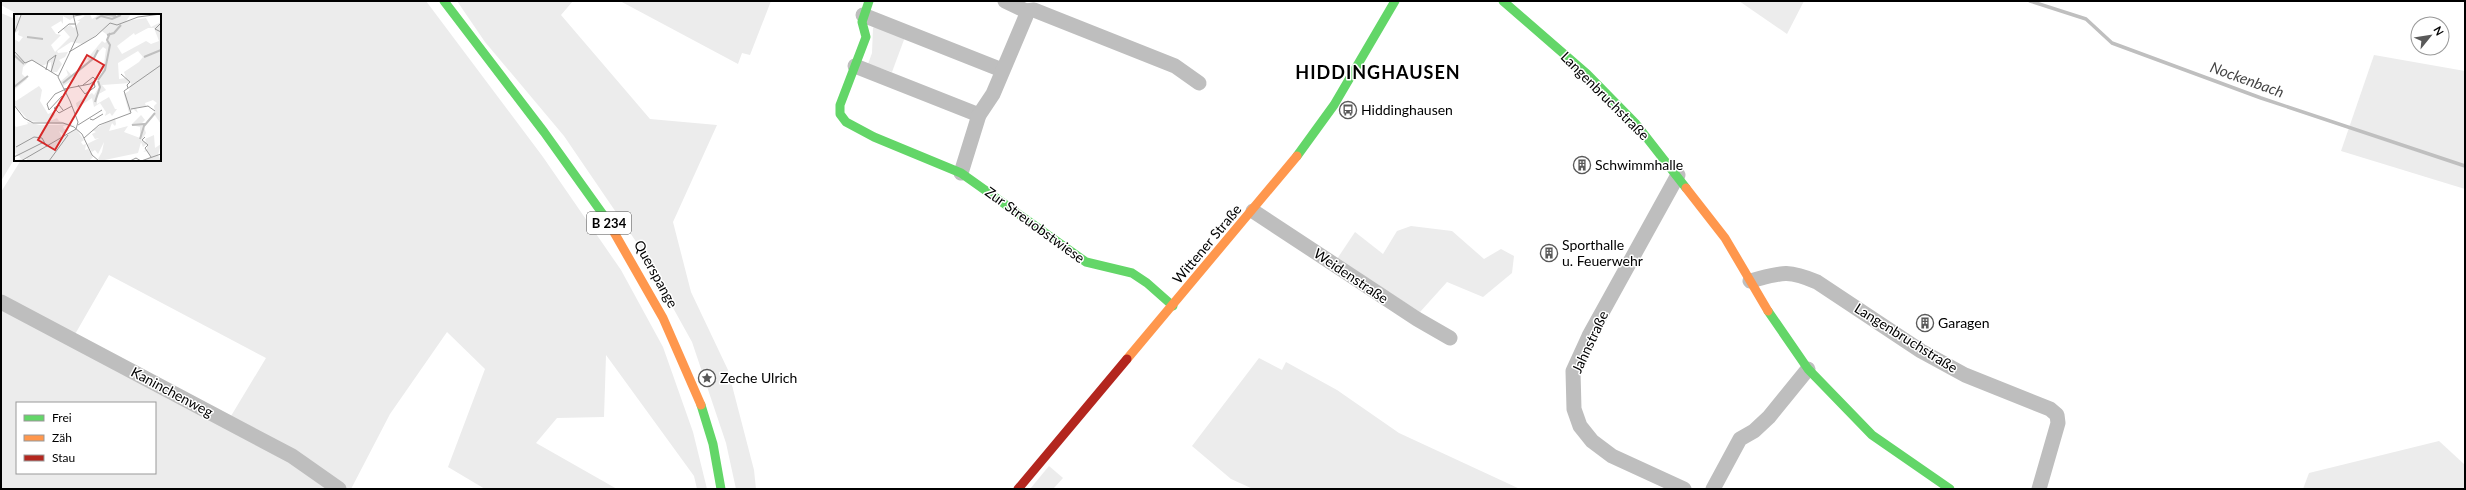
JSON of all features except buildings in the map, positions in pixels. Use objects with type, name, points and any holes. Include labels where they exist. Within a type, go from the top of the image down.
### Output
[{"type":"main road","name":"Querspange","points":[[444,1],[582,183],[624,245],[653,296],[673,335],[700,401],[713,444],[721,489]]},
{"type":"main road","points":[[863,15],[869,1]]},
{"type":"main road","name":"Wittener Straße","points":[[1018,489],[1253,211],[1316,132],[1354,73],[1395,1]]},
{"type":"main road","name":"Langenbruchstraße","points":[[1503,1],[1587,74],[1636,124],[1678,175],[1725,238],[1750,281],[1808,369],[1872,435],[1950,489]]},
{"type":"main road","name":"Zur Streuobstwiese","points":[[863,15],[862,22],[866,37],[840,105],[840,114],[846,122],[903,149],[940,162],[961,173],[1086,262],[1104,269],[1116,268],[1135,275],[1173,306]]},
{"type":"street","points":[[1005,1],[1026,11],[1034,10],[1175,66],[1199,83]]},
{"type":"street","points":[[961,173],[979,115],[993,94],[1026,16],[1026,11]]},
{"type":"street","points":[[863,15],[1002,70]]},
{"type":"street","points":[[855,66],[979,115]]},
{"type":"street","name":"Jahnstraße","points":[[1678,175],[1590,336],[1573,371],[1574,409],[1580,426],[1592,441],[1612,456],[1684,489]]},
{"type":"street","name":"Weidenstraße","points":[[1253,211],[1417,319],[1450,338]]},
{"type":"street","name":"Langenbruchstraße","points":[[1750,281],[1784,272],[1798,274],[1816,282],[1922,351],[1953,368],[2050,409],[2057,415],[2058,423],[2039,489]]},
{"type":"street","name":"Kaninchenweg","points":[[1,302],[292,456],[339,489]]},
{"type":"street","points":[[1713,489],[1740,438],[1754,431],[1769,416],[1808,369]]},
{"type":"shaded area","points":[[1,1],[426,1],[543,157],[621,270],[663,347],[693,432],[707,489],[697,489],[694,476],[606,355],[604,417],[557,418],[536,443],[617,489],[485,489],[448,467],[485,369],[447,332],[390,414],[351,489],[347,489],[293,452],[231,416],[266,358],[109,275],[74,336],[1,298],[1,192],[20,161],[161,161],[161,14],[17,14],[1,5]]},
{"type":"shaded area","points":[[457,1],[573,1],[561,15],[650,119],[717,125],[673,222],[691,292],[728,370],[754,470],[756,489],[736,489],[726,443],[692,342],[637,243],[564,136],[485,42]]},
{"type":"shaded area","points":[[620,1],[771,1],[750,55],[742,53],[738,64]]},
{"type":"shaded area","points":[[1739,1],[1804,1],[1787,34]]},
{"type":"shaded area","points":[[1,13],[14,19],[14,160],[1,181]]},
{"type":"shaded area","points":[[879,24],[905,37],[892,72],[868,64],[872,53],[873,28]]},
{"type":"shaded area","points":[[2374,55],[2465,71],[2465,189],[2341,151]]},
{"type":"shaded area","points":[[1411,226],[1452,231],[1484,259],[1501,249],[1514,256],[1512,273],[1483,297],[1447,282],[1420,312],[1337,259],[1355,232],[1383,254],[1397,231]]},
{"type":"shaded area","points":[[1,310],[292,461],[331,489],[1,489]]},
{"type":"shaded area","points":[[1259,358],[1282,370],[1286,362],[1337,390],[1399,433],[1520,489],[1253,489],[1231,479],[1192,446]]},
{"type":"shaded area","points":[[2439,441],[2465,465],[2465,489],[2303,489],[2309,473]]},
{"type":"shaded area","points":[[1049,466],[1063,478],[1053,489],[1030,489]]},
{"type":"waterway","name":"Nockenbach","points":[[2030,1],[2086,19],[2112,43],[2261,98],[2465,166]]},
{"type":"traffic: fast","points":[[444,1],[544,132],[607,220]]},
{"type":"traffic: fast","points":[[869,1],[862,22],[866,37],[840,105],[840,114],[846,122],[874,137],[961,173],[1086,262],[1132,273],[1147,283],[1173,306]]},
{"type":"traffic: fast","points":[[1297,156],[1334,105],[1395,1]]},
{"type":"traffic: fast","points":[[1503,1],[1587,74],[1636,124],[1686,188]]},
{"type":"traffic: fast","points":[[1768,311],[1808,369],[1872,435],[1950,489]]},
{"type":"traffic: fast","points":[[701,405],[713,444],[721,489]]},
{"type":"traffic: slow","points":[[1127,359],[1297,156]]},
{"type":"traffic: slow","points":[[1686,188],[1725,238],[1768,311]]},
{"type":"traffic: slow","points":[[607,220],[663,318],[701,405]]},
{"type":"traffic: jam","points":[[1018,489],[1127,359]]},
{"type":"place","name":"Hiddinghausen","points":[[1348,110]]},
{"type":"place","name":"Schwimmhalle","points":[[1582,165]]},
{"type":"place","name":"Sporthalle u. Feuerwehr","points":[[1549,253]]},
{"type":"place","name":"Garagen","points":[[1925,323]]},
{"type":"place","name":"Zeche Ulrich","points":[[707,378]]},
{"type":"district","name":"HIDDINGHAUSEN","points":[[1378,73]]}]
